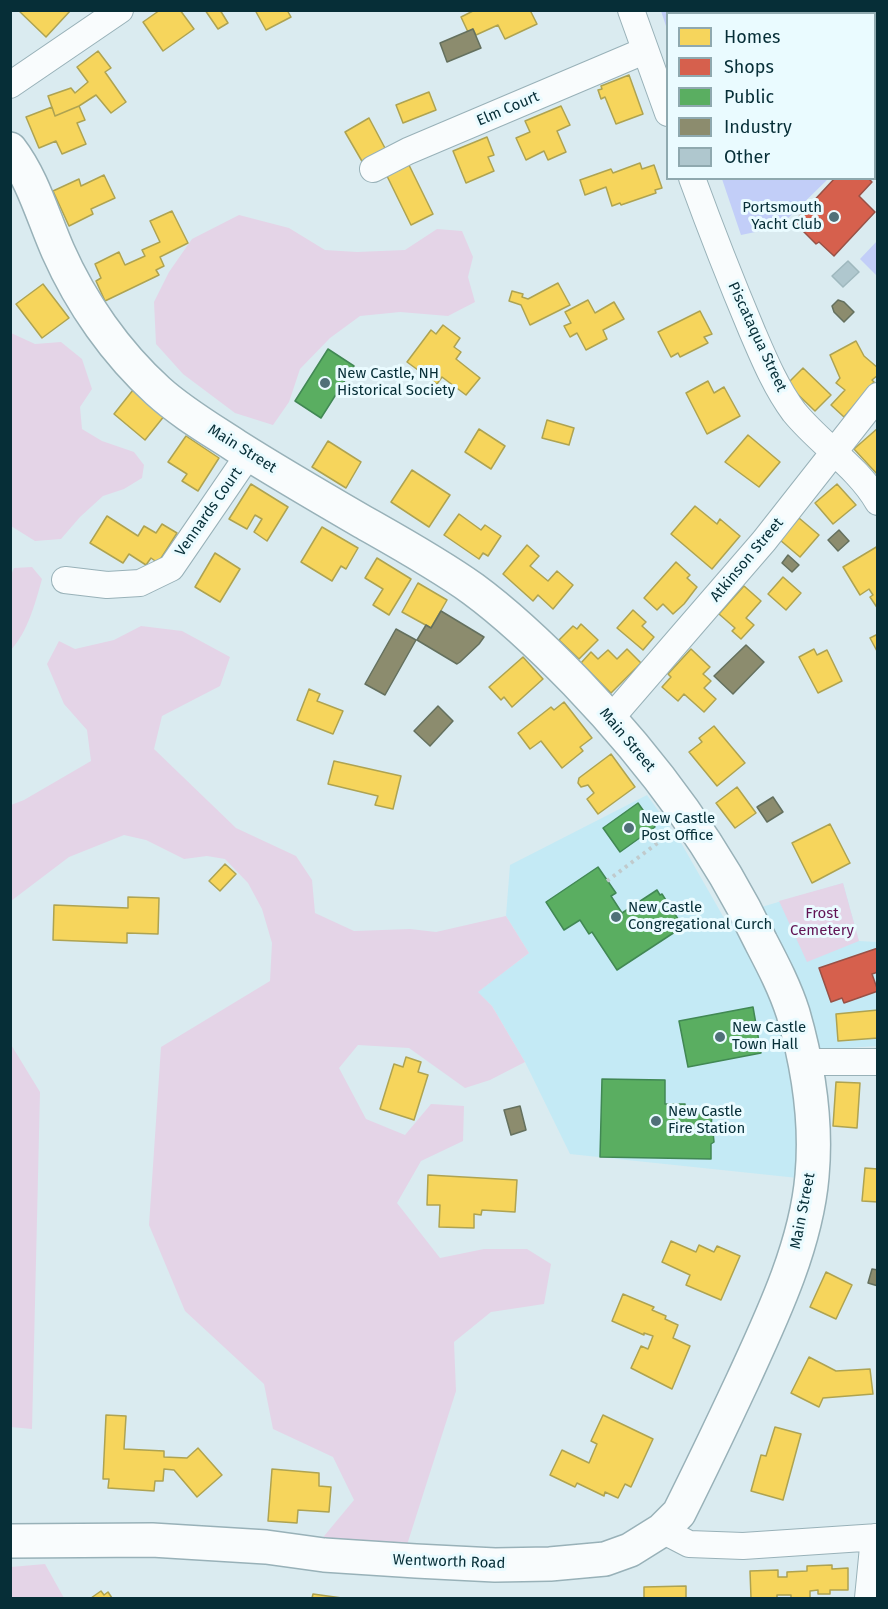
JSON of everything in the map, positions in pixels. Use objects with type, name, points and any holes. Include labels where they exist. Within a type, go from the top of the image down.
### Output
[{"type":"main road","name":"Main Street","points":[[10,149],[27,179],[60,256],[88,306],[110,338],[159,393],[198,422],[249,454],[423,556],[473,589],[527,633],[611,718],[653,769],[721,866],[749,916],[780,980],[792,1009],[806,1062],[812,1120],[812,1175],[808,1202],[794,1255],[764,1334],[679,1513],[662,1530]]},
{"type":"main road","name":"Wentworth Road","points":[[10,1540],[153,1540],[266,1547],[324,1555],[495,1565],[550,1564],[605,1559],[630,1550],[662,1530]]},
{"type":"street","points":[[10,85],[120,10]]},
{"type":"street","points":[[631,10],[666,108]]},
{"type":"street","name":"Elm Court","points":[[373,169],[408,151],[644,51]]},
{"type":"street","name":"Piscataqua Street","points":[[693,180],[724,267],[770,372],[793,411],[822,443],[854,470],[878,502]]},
{"type":"street","name":"Atkinson Street","points":[[611,718],[764,541],[878,396]]},
{"type":"street","name":"Vennards Court","points":[[65,580],[107,585],[140,584],[171,568],[249,454]]},
{"type":"street","points":[[806,1062],[878,1062]]},
{"type":"street","points":[[662,1530],[689,1544],[700,1545],[743,1546],[876,1537],[868,1599]]},
{"type":"path","points":[[607,881],[672,832]]},
{"type":"shaded area","points":[[661,11],[877,11],[877,154],[876,12],[666,12],[666,26]]},
{"type":"shaded area","points":[[723,180],[827,180],[779,227],[741,235]]},
{"type":"shaded area","points":[[877,241],[877,276],[860,259]]},
{"type":"shaded area","points":[[647,795],[680,841],[724,918],[843,883],[859,941],[877,942],[877,1046],[789,1052],[800,1132],[798,1178],[570,1154],[525,1062],[492,1006],[477,992],[529,953],[506,916],[510,865]]},
{"type":"green space","points":[[239,215],[289,228],[325,250],[357,252],[405,250],[437,229],[462,231],[473,257],[468,277],[475,302],[448,316],[400,312],[360,316],[330,338],[300,369],[289,402],[273,425],[235,413],[183,374],[156,344],[154,302],[169,272],[192,239]]},
{"type":"green space","points":[[11,333],[35,344],[61,342],[82,359],[92,389],[80,407],[82,429],[102,441],[134,452],[144,465],[142,478],[124,489],[103,496],[61,539],[35,541],[11,526]]},
{"type":"green space","points":[[32,567],[42,579],[26,626],[11,650],[11,575],[14,568]]},
{"type":"green space","points":[[141,626],[182,631],[230,657],[220,686],[162,716],[154,749],[236,828],[296,856],[312,880],[315,913],[354,931],[410,929],[436,932],[506,916],[529,953],[478,992],[492,1006],[525,1062],[490,1080],[465,1088],[409,1048],[358,1045],[339,1068],[366,1119],[405,1135],[431,1104],[464,1106],[463,1141],[421,1161],[397,1203],[440,1258],[484,1249],[527,1249],[551,1264],[544,1304],[491,1312],[454,1342],[456,1391],[406,1548],[320,1541],[354,1500],[333,1457],[273,1429],[264,1384],[185,1311],[149,1225],[161,1047],[270,981],[272,943],[262,909],[248,883],[225,859],[207,856],[184,859],[146,840],[124,835],[69,857],[11,901],[11,805],[24,800],[91,761],[87,730],[64,704],[47,664],[59,641],[75,649],[114,640]]},
{"type":"green space","name":"Frost Cemetery","points":[[843,883],[859,941],[807,962],[779,901]]},
{"type":"green space","points":[[10,1043],[40,1092],[32,1429],[11,1427]]},
{"type":"green space","points":[[45,1564],[64,1598],[11,1598],[11,1567]]},
{"type":"building: Homes","points":[[18,10],[71,10],[46,37]]},
{"type":"building: Homes","points":[[160,10],[180,10],[194,29],[163,51],[143,22]]},
{"type":"building: Homes","points":[[205,10],[220,10],[228,23],[218,29]]},
{"type":"building: Homes","points":[[255,10],[287,10],[291,17],[266,30]]},
{"type":"building: Homes","points":[[475,10],[530,10],[537,24],[505,39],[498,25],[476,35],[473,29],[468,32],[461,17]]},
{"type":"building: Homes","points":[[98,51],[111,68],[105,72],[126,102],[111,113],[96,95],[79,106],[55,116],[48,96],[71,88],[75,93],[88,82],[77,67]]},
{"type":"building: Homes","points":[[629,75],[643,114],[616,124],[605,97],[601,99],[598,90],[602,89],[601,86]]},
{"type":"building: Homes","points":[[429,92],[436,110],[403,123],[396,105]]},
{"type":"building: Homes","points":[[79,106],[85,120],[77,123],[86,144],[62,154],[56,141],[39,148],[26,117],[52,107],[55,116]]},
{"type":"building: Homes","points":[[561,106],[570,125],[557,131],[566,152],[548,160],[544,151],[526,160],[516,138],[530,132],[525,121]]},
{"type":"building: Homes","points":[[369,118],[386,150],[363,163],[345,132]]},
{"type":"building: Homes","points":[[487,137],[494,155],[488,157],[494,171],[466,183],[453,151]]},
{"type":"building: Homes","points":[[407,161],[433,214],[411,225],[385,172]]},
{"type":"building: Homes","points":[[640,163],[642,169],[654,165],[662,188],[655,190],[656,193],[612,206],[606,187],[585,195],[580,180],[611,169],[613,173]]},
{"type":"building: Homes","points":[[104,175],[115,198],[91,209],[93,214],[69,226],[53,191],[79,179],[81,186]]},
{"type":"building: Homes","points":[[172,211],[188,243],[160,257],[164,266],[156,270],[159,275],[105,301],[96,281],[101,278],[95,264],[119,252],[125,265],[145,256],[142,250],[160,242],[150,221]]},
{"type":"building: Homes","points":[[558,283],[570,305],[530,325],[521,305],[509,301],[512,291],[523,294],[522,297],[528,299]]},
{"type":"building: Homes","points":[[43,284],[69,318],[42,338],[16,304]]},
{"type":"building: Homes","points":[[588,300],[595,313],[614,302],[624,319],[603,330],[607,339],[586,350],[577,333],[570,337],[564,326],[571,323],[565,312]]},
{"type":"building: Homes","points":[[700,311],[712,334],[704,337],[708,343],[680,357],[678,353],[671,357],[658,332]]},
{"type":"building: Homes","points":[[443,325],[460,338],[454,347],[461,352],[456,359],[480,378],[466,395],[442,377],[437,384],[407,362],[431,330],[436,334]]},
{"type":"building: Homes","points":[[856,341],[864,356],[878,368],[878,375],[844,417],[831,405],[845,390],[836,383],[840,378],[830,355]]},
{"type":"building: Homes","points":[[803,368],[831,395],[815,411],[787,384]]},
{"type":"building: Homes","points":[[708,381],[714,393],[724,387],[740,416],[707,434],[686,393]]},
{"type":"building: Homes","points":[[133,390],[165,415],[145,440],[114,414]]},
{"type":"building: Homes","points":[[547,420],[574,428],[569,445],[542,438]]},
{"type":"building: Homes","points":[[878,428],[878,474],[877,474],[854,449]]},
{"type":"building: Homes","points":[[479,429],[505,446],[491,469],[465,452]]},
{"type":"building: Homes","points":[[748,435],[780,462],[759,487],[725,462]]},
{"type":"building: Homes","points":[[186,436],[219,458],[198,491],[182,481],[187,474],[168,462]]},
{"type":"building: Homes","points":[[328,441],[361,462],[346,488],[312,467]]},
{"type":"building: Homes","points":[[412,470],[450,495],[429,527],[391,502]]},
{"type":"building: Homes","points":[[251,484],[288,507],[267,541],[254,532],[262,519],[255,515],[247,529],[229,519]]},
{"type":"building: Homes","points":[[837,484],[856,505],[833,524],[815,503]]},
{"type":"building: Homes","points":[[695,506],[717,524],[720,519],[740,536],[712,569],[671,534]]},
{"type":"building: Homes","points":[[459,514],[481,530],[485,525],[501,536],[488,556],[483,553],[479,559],[444,535]]},
{"type":"building: Homes","points":[[107,516],[138,536],[144,526],[156,533],[162,524],[177,533],[158,563],[151,558],[146,565],[129,554],[123,563],[90,543]]},
{"type":"building: Homes","points":[[799,518],[819,535],[800,557],[780,540]]},
{"type":"building: Homes","points":[[322,527],[358,548],[346,569],[341,566],[332,581],[301,562]]},
{"type":"building: Homes","points":[[527,545],[539,556],[530,566],[548,581],[557,571],[573,585],[553,609],[538,595],[533,601],[503,574]]},
{"type":"building: Homes","points":[[878,546],[878,609],[870,597],[873,595],[869,589],[860,595],[843,567]]},
{"type":"building: Homes","points":[[215,553],[240,569],[220,602],[195,587]]},
{"type":"building: Homes","points":[[377,558],[411,579],[389,615],[373,605],[383,589],[365,578]]},
{"type":"building: Homes","points":[[676,562],[690,575],[687,578],[697,587],[673,614],[663,604],[657,610],[644,598]]},
{"type":"building: Homes","points":[[783,577],[801,593],[786,610],[768,594]]},
{"type":"building: Homes","points":[[418,583],[447,600],[431,628],[402,612]]},
{"type":"building: Homes","points":[[744,586],[761,601],[746,618],[754,625],[741,639],[732,631],[735,628],[719,614]]},
{"type":"building: Homes","points":[[633,610],[646,622],[642,626],[654,637],[643,650],[617,628]]},
{"type":"building: Homes","points":[[581,624],[598,640],[579,659],[559,640],[573,626],[577,629]]},
{"type":"building: Homes","points":[[878,634],[878,653],[870,638]]},
{"type":"building: Homes","points":[[627,649],[641,663],[611,693],[581,663],[591,652],[598,659],[608,650],[617,659]]},
{"type":"building: Homes","points":[[691,649],[710,667],[703,674],[711,681],[704,688],[716,699],[704,712],[684,694],[678,701],[662,687],[671,677],[668,674]]},
{"type":"building: Homes","points":[[814,649],[817,655],[827,650],[842,681],[818,693],[799,657]]},
{"type":"building: Homes","points":[[523,657],[543,679],[512,707],[504,697],[501,700],[489,687]]},
{"type":"building: Homes","points":[[309,689],[320,694],[317,701],[343,711],[333,734],[297,720]]},
{"type":"building: Homes","points":[[564,702],[592,738],[580,747],[583,751],[562,768],[541,741],[530,749],[518,733],[551,707],[554,710]]},
{"type":"building: Homes","points":[[714,726],[745,763],[717,786],[689,752],[702,742],[699,738]]},
{"type":"building: Homes","points":[[611,754],[635,787],[598,814],[587,799],[594,793],[588,785],[581,787],[578,783],[579,778]]},
{"type":"building: Homes","points":[[334,761],[401,776],[393,809],[375,805],[378,796],[328,784]]},
{"type":"building: Homes","points":[[737,787],[756,813],[735,828],[716,803]]},
{"type":"building: Homes","points":[[830,824],[850,863],[812,883],[792,843]]},
{"type":"building: Homes","points":[[225,864],[236,874],[220,891],[209,881]]},
{"type":"building: Homes","points":[[128,897],[159,898],[158,934],[127,933],[127,943],[53,940],[54,905],[128,908]]},
{"type":"building: Homes","points":[[878,1010],[878,1038],[838,1041],[836,1014]]},
{"type":"building: Homes","points":[[406,1057],[421,1062],[418,1072],[428,1075],[414,1120],[380,1109],[394,1064],[403,1067]]},
{"type":"building: Homes","points":[[836,1082],[860,1083],[857,1128],[833,1126]]},
{"type":"building: Homes","points":[[865,1168],[878,1169],[878,1202],[862,1201]]},
{"type":"building: Homes","points":[[428,1175],[517,1180],[515,1212],[482,1210],[481,1215],[474,1214],[474,1228],[439,1227],[440,1205],[427,1205]]},
{"type":"building: Homes","points":[[671,1241],[696,1252],[699,1245],[714,1252],[717,1246],[740,1256],[721,1300],[686,1285],[690,1275],[662,1262]]},
{"type":"building: Homes","points":[[826,1272],[852,1285],[836,1319],[810,1307]]},
{"type":"building: Homes","points":[[623,1294],[654,1307],[652,1310],[678,1325],[673,1338],[690,1346],[672,1389],[631,1368],[641,1346],[648,1349],[653,1336],[644,1333],[644,1335],[612,1321]]},
{"type":"building: Homes","points":[[809,1357],[836,1371],[870,1369],[873,1394],[823,1398],[819,1407],[791,1393]]},
{"type":"building: Homes","points":[[106,1415],[126,1416],[124,1449],[164,1451],[164,1457],[187,1458],[198,1448],[222,1475],[197,1497],[174,1470],[164,1469],[163,1481],[155,1481],[154,1491],[108,1488],[109,1479],[103,1479]]},
{"type":"building: Homes","points":[[603,1415],[653,1439],[631,1487],[625,1484],[618,1498],[605,1492],[604,1496],[577,1483],[575,1487],[550,1475],[562,1450],[589,1463],[597,1444],[591,1441]]},
{"type":"building: Homes","points":[[775,1427],[801,1434],[783,1500],[751,1491],[761,1455],[766,1456]]},
{"type":"building: Homes","points":[[272,1469],[319,1473],[319,1486],[331,1487],[329,1512],[298,1510],[297,1523],[268,1521]]},
{"type":"building: Homes","points":[[832,1565],[832,1569],[848,1568],[848,1590],[830,1590],[830,1594],[818,1594],[818,1590],[810,1591],[810,1598],[777,1595],[777,1598],[751,1598],[750,1571],[778,1570],[778,1577],[787,1577],[787,1572],[807,1571],[807,1566]]},
{"type":"building: Homes","points":[[686,1586],[686,1598],[644,1598],[644,1587]]},
{"type":"building: Homes","points":[[101,1591],[104,1595],[108,1592],[112,1598],[91,1598]]},
{"type":"building: Homes","points":[[313,1594],[342,1598],[312,1598]]},
{"type":"building: Shops","name":"Portsmouth Yacht Club","points":[[833,180],[870,180],[872,182],[859,196],[875,212],[834,256],[819,242],[816,244],[794,222]]},
{"type":"building: Shops","points":[[878,948],[878,972],[872,974],[878,991],[844,1003],[842,998],[831,1002],[819,968]]},
{"type":"building: Public","name":"New Castle, NH Historical Society","points":[[328,349],[354,366],[321,418],[295,401]]},
{"type":"building: Public","name":"New Castle Post Office","points":[[638,803],[655,827],[620,852],[603,828]]},
{"type":"building: Public","name":"New Castle Congregational Curch","points":[[598,867],[616,893],[611,896],[622,913],[657,890],[680,922],[678,923],[681,928],[617,970],[592,932],[589,934],[580,920],[564,930],[546,902]]},
{"type":"building: Public","name":"New Castle Town Hall","points":[[753,1007],[761,1053],[688,1067],[679,1021]]},
{"type":"building: Public","name":"New Castle Fire Station","points":[[602,1079],[665,1080],[665,1104],[685,1104],[685,1111],[712,1113],[711,1130],[714,1142],[711,1144],[711,1159],[600,1157]]},
{"type":"building: Industry","points":[[473,29],[481,48],[447,62],[440,43]]},
{"type":"building: Industry","points":[[838,300],[844,302],[854,312],[844,322],[834,312],[832,306]]},
{"type":"building: Industry","points":[[839,530],[849,541],[838,551],[828,540]]},
{"type":"building: Industry","points":[[788,555],[799,565],[792,572],[782,563]]},
{"type":"building: Industry","points":[[441,611],[484,637],[457,664],[417,640],[426,625],[431,628]]},
{"type":"building: Industry","points":[[396,629],[416,640],[385,695],[365,684]]},
{"type":"building: Industry","points":[[746,645],[764,662],[733,694],[714,676]]},
{"type":"building: Industry","points":[[438,706],[453,721],[430,746],[414,731]]},
{"type":"building: Industry","points":[[773,797],[783,812],[767,822],[757,807]]},
{"type":"building: Industry","points":[[520,1106],[526,1130],[511,1135],[504,1110]]},
{"type":"building: Industry","points":[[872,1269],[878,1270],[878,1286],[868,1283]]},
{"type":"building: Other","points":[[848,261],[859,272],[843,287],[832,276]]},
{"type":"place","name":"Portsmouth Yacht Club","points":[[834,217]]},
{"type":"place","name":"New Castle, NH Historical Society","points":[[325,383]]},
{"type":"place","name":"New Castle Post Office","points":[[629,828]]},
{"type":"place","name":"New Castle Congregational Curch","points":[[616,917]]},
{"type":"place","name":"New Castle Town Hall","points":[[720,1037]]},
{"type":"place","name":"New Castle Fire Station","points":[[656,1121]]}]
